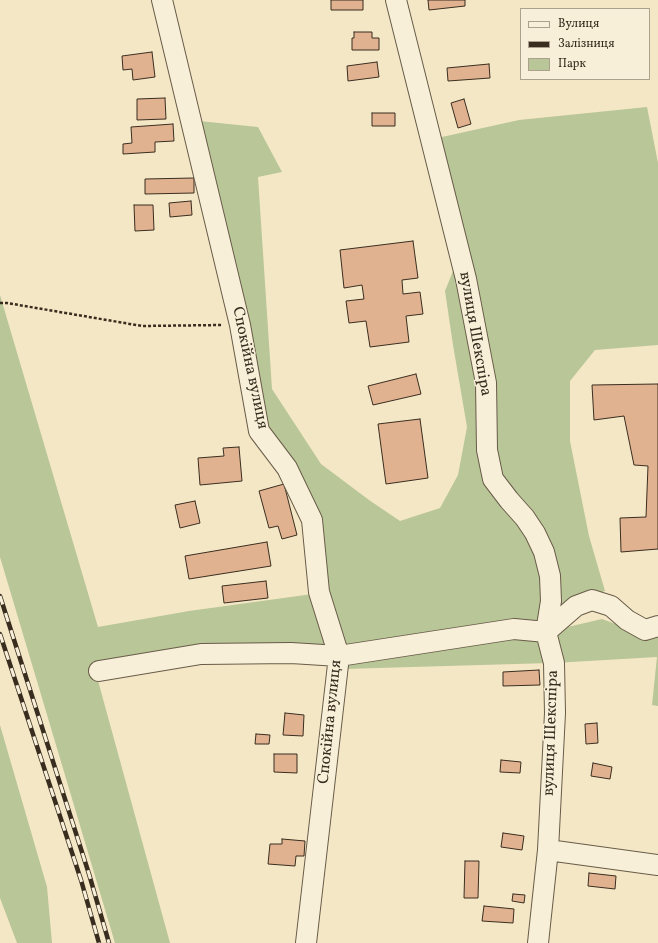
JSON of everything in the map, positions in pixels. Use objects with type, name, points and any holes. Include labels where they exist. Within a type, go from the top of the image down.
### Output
[{"type":"street","name":"Спокійна вулиця","points":[[162,0],[240,325],[259,431],[287,468],[312,520],[320,592],[339,656],[306,943]]},
{"type":"street","name":"вулиця Шекспіра","points":[[396,0],[466,279],[486,383],[487,450],[493,479],[525,518],[535,533],[544,552],[550,576],[551,601],[546,632],[554,663],[555,713],[548,850],[538,943]]},
{"type":"street","points":[[99,671],[201,654],[291,653],[339,656],[514,629],[546,632],[576,606],[592,600],[611,606],[627,620],[645,630],[658,626]]},
{"type":"street","points":[[548,850],[658,865]]},
{"type":"path","points":[[0,303],[142,326],[240,325]]},
{"type":"green space","points":[[647,107],[658,163],[658,345],[595,350],[570,381],[570,441],[589,536],[605,591],[574,603],[542,625],[344,650],[292,647],[97,677],[170,943],[115,943],[0,557],[0,295],[98,627],[189,611],[327,592],[318,516],[267,429],[199,121],[258,127],[282,172],[258,177],[272,389],[321,464],[400,521],[440,508],[458,475],[467,427],[445,291],[453,271],[421,140],[442,137],[519,120]]},
{"type":"green space","points":[[602,619],[640,633],[658,634],[658,706],[652,705],[657,657],[554,663],[546,632]]},
{"type":"green space","points":[[515,634],[543,636],[550,663],[343,669],[344,660]]},
{"type":"green space","points":[[0,725],[47,887],[52,943],[17,943],[0,898]]},
{"type":"building","points":[[331,0],[363,0],[363,10],[331,10]]},
{"type":"building","points":[[428,0],[465,0],[465,6],[429,10]]},
{"type":"building","points":[[354,32],[372,32],[372,38],[379,38],[379,50],[352,50],[352,38],[354,38]]},
{"type":"building","points":[[152,52],[155,77],[133,80],[132,69],[123,70],[122,56]]},
{"type":"building","points":[[377,62],[379,77],[348,81],[347,66]]},
{"type":"building","points":[[489,64],[490,78],[448,81],[447,68]]},
{"type":"building","points":[[165,98],[166,119],[137,120],[137,99]]},
{"type":"building","points":[[464,99],[471,124],[458,128],[451,103]]},
{"type":"building","points":[[372,113],[395,113],[395,126],[372,126]]},
{"type":"building","points":[[173,124],[174,141],[155,142],[155,152],[123,154],[123,144],[132,143],[131,127]]},
{"type":"building","points":[[194,178],[194,193],[145,194],[145,179]]},
{"type":"building","points":[[191,201],[192,215],[170,217],[169,203]]},
{"type":"building","points":[[134,205],[153,205],[154,230],[135,231]]},
{"type":"building","points":[[413,241],[418,278],[402,280],[403,294],[420,292],[423,314],[406,316],[409,342],[370,347],[366,321],[349,323],[346,301],[364,299],[362,285],[344,288],[340,250]]},
{"type":"building","points":[[416,374],[421,394],[373,405],[368,386]]},
{"type":"building","points":[[658,384],[658,549],[621,552],[620,518],[646,517],[648,466],[634,465],[624,416],[594,420],[592,385]]},
{"type":"building","points":[[420,419],[428,478],[386,484],[378,424]]},
{"type":"building","points":[[239,447],[242,481],[200,485],[198,458],[224,456],[223,448]]},
{"type":"building","points":[[284,484],[297,535],[282,539],[278,526],[269,528],[259,491]]},
{"type":"building","points":[[195,501],[200,523],[180,528],[175,505]]},
{"type":"building","points":[[267,542],[271,566],[189,579],[185,556]]},
{"type":"building","points":[[266,581],[268,598],[224,603],[222,586]]},
{"type":"building","points":[[539,670],[540,685],[503,686],[503,672]]},
{"type":"building","points":[[285,713],[304,715],[303,736],[283,735]]},
{"type":"building","points":[[597,723],[598,743],[586,744],[585,724]]},
{"type":"building","points":[[256,734],[270,735],[269,744],[255,744]]},
{"type":"building","points":[[274,754],[297,754],[297,773],[274,772]]},
{"type":"building","points":[[501,760],[521,762],[520,773],[500,772]]},
{"type":"building","points":[[593,763],[612,767],[610,779],[591,776]]},
{"type":"building","points":[[503,833],[524,836],[522,850],[501,847]]},
{"type":"building","points":[[282,839],[305,841],[304,856],[296,856],[295,866],[268,864],[270,844],[282,844]]},
{"type":"building","points":[[465,861],[479,861],[478,898],[464,898]]},
{"type":"building","points":[[589,873],[616,876],[615,889],[588,886]]},
{"type":"building","points":[[513,894],[525,895],[524,903],[512,901]]},
{"type":"building","points":[[484,906],[514,909],[513,923],[482,921]]},
{"type":"railway","points":[[0,596],[89,874],[109,943]]},
{"type":"railway","points":[[0,634],[81,880],[99,943]]}]
